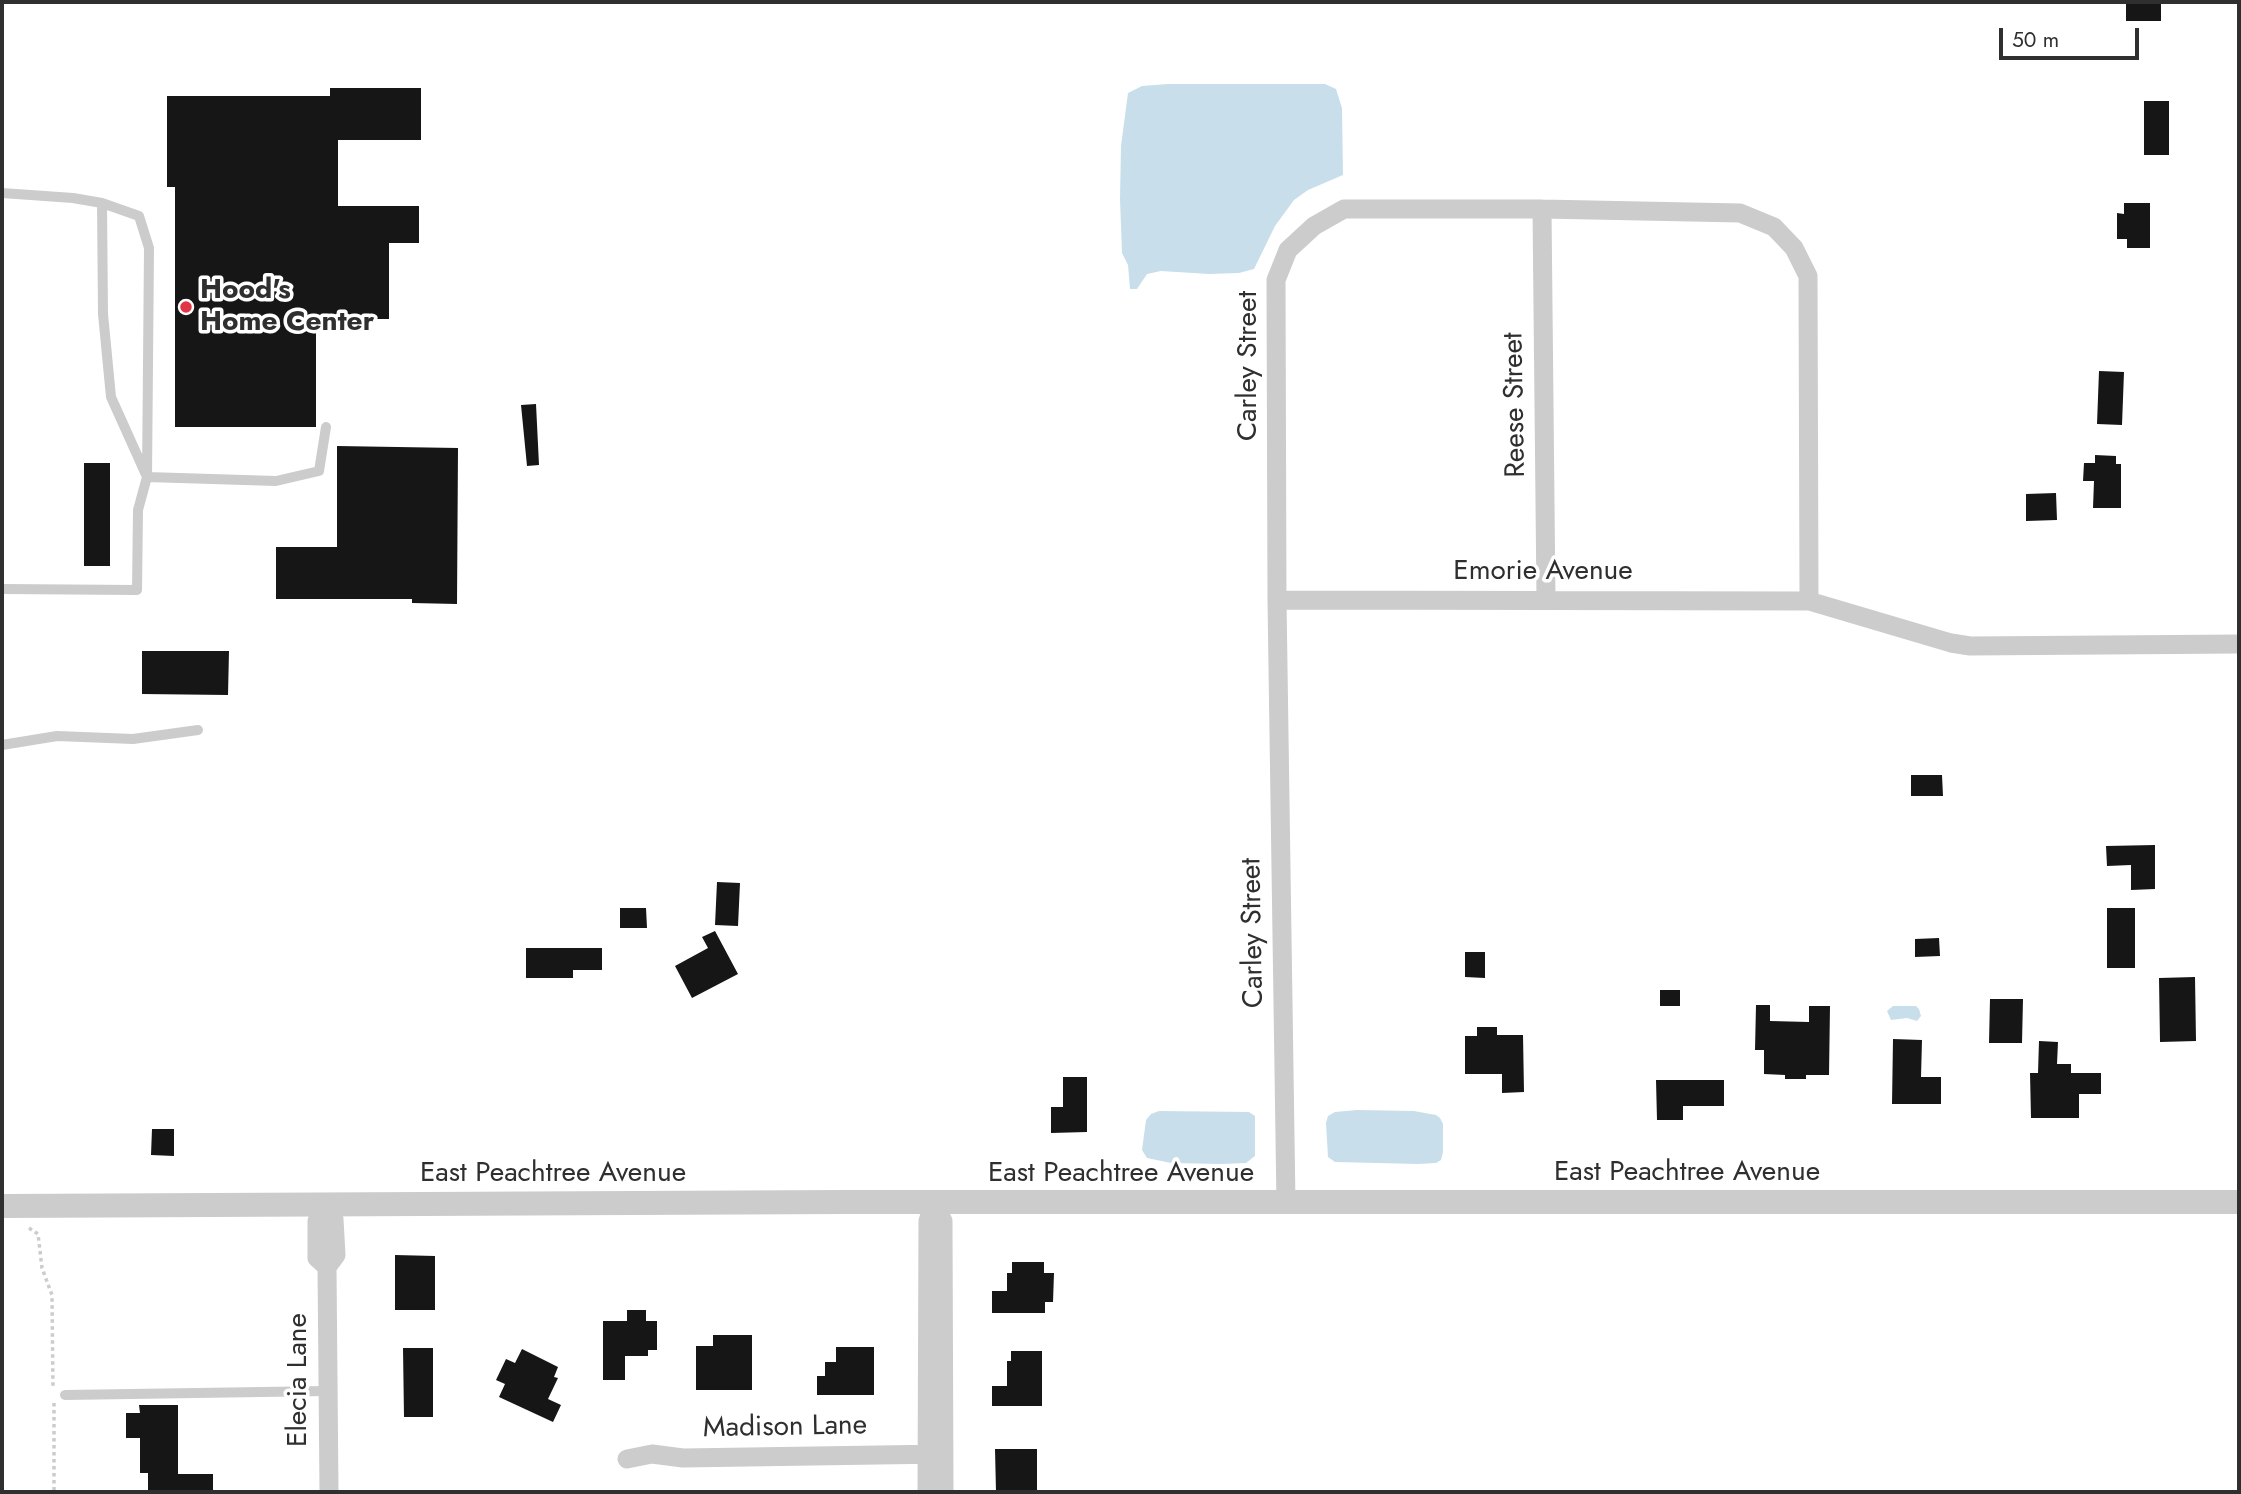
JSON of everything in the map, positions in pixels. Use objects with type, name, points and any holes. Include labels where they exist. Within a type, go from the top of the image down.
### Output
[{"type":"street","name":"Carley Street","points":[[1286,1204],[1277,600],[1276,280],[1287,250],[1314,226],[1344,209],[1740,213],[1774,227],[1794,248],[1808,276],[1809,601]]},
{"type":"street","name":"Reese Street","points":[[1542,209],[1546,600]]},
{"type":"street","name":"Emorie Avenue","points":[[1277,600],[1809,601],[1951,643],[1970,646],[2239,644]]},
{"type":"street","name":"East Peachtree Avenue","points":[[2,1206],[2239,1202]]},
{"type":"street","points":[[934,1203],[928,1221],[935,1454],[944,1492]]},
{"type":"street","name":"Elecia Lane","points":[[326,1206],[317,1221],[317,1258],[327,1267],[329,1492]]},
{"type":"street","name":"Madison Lane","points":[[627,1460],[652,1454],[683,1458],[935,1454]]},
{"type":"street","points":[[927,1492],[935,1454]]},
{"type":"lane","points":[[2,193],[74,198],[102,203],[139,216],[149,248],[147,477],[138,510],[137,590],[2,589]]},
{"type":"lane","points":[[102,203],[103,314],[111,397],[147,477]]},
{"type":"lane","points":[[147,477],[276,481],[319,471],[326,427]]},
{"type":"lane","points":[[2,745],[57,736],[133,739],[198,730]]},
{"type":"lane","points":[[65,1395],[327,1391]]},
{"type":"path","points":[[20,1223],[38,1234],[42,1268],[52,1295],[53,1390]]},
{"type":"path","points":[[54,1403],[54,1492]]},
{"type":"water","points":[[1325,84],[1336,89],[1342,108],[1343,175],[1308,190],[1294,200],[1275,226],[1254,269],[1239,273],[1209,274],[1161,271],[1147,274],[1137,289],[1130,289],[1128,265],[1122,253],[1120,199],[1121,146],[1128,93],[1142,86]]},
{"type":"water","points":[[1893,1006],[1916,1006],[1921,1016],[1917,1021],[1907,1018],[1891,1020],[1887,1011]]},
{"type":"water","points":[[1159,1111],[1249,1112],[1255,1116],[1255,1156],[1246,1163],[1221,1164],[1171,1163],[1147,1158],[1142,1150],[1146,1120]]},
{"type":"water","points":[[1414,1111],[1436,1115],[1443,1124],[1441,1160],[1418,1164],[1335,1162],[1328,1157],[1328,1116],[1335,1112]]},
{"type":"building","points":[[2126,2],[2161,2],[2161,21],[2126,21]]},
{"type":"building","points":[[330,88],[421,88],[421,140],[338,140],[338,206],[419,206],[419,243],[389,243],[389,319],[316,319],[316,427],[175,427],[175,187],[167,187],[167,96],[330,96]]},
{"type":"building","points":[[2144,101],[2169,101],[2169,155],[2144,155]]},
{"type":"building","points":[[2124,203],[2150,203],[2150,248],[2127,248],[2127,239],[2117,239],[2117,213],[2124,214]]},
{"type":"building","points":[[2099,371],[2124,372],[2122,425],[2097,424]]},
{"type":"building","points":[[536,404],[539,465],[527,466],[521,405]]},
{"type":"building","points":[[337,446],[458,448],[457,604],[412,603],[412,599],[276,599],[276,547],[337,547]]},
{"type":"building","points":[[2095,455],[2116,456],[2116,464],[2121,464],[2121,508],[2093,508],[2094,481],[2083,481],[2084,463],[2095,463]]},
{"type":"building","points":[[84,463],[110,463],[110,566],[84,566]]},
{"type":"building","points":[[2056,493],[2057,520],[2026,521],[2026,494]]},
{"type":"building","points":[[142,651],[229,651],[228,695],[142,694]]},
{"type":"building","points":[[1911,775],[1942,775],[1943,796],[1911,796]]},
{"type":"building","points":[[2155,845],[2155,889],[2131,890],[2131,865],[2107,866],[2106,846]]},
{"type":"building","points":[[717,882],[740,883],[738,926],[715,925]]},
{"type":"building","points":[[620,908],[646,908],[647,928],[620,928]]},
{"type":"building","points":[[2107,908],[2135,908],[2135,968],[2107,968]]},
{"type":"building","points":[[715,931],[738,974],[692,998],[675,966],[708,948],[702,937]]},
{"type":"building","points":[[1939,938],[1940,956],[1915,957],[1915,939]]},
{"type":"building","points":[[526,948],[602,948],[602,970],[573,970],[573,978],[526,978]]},
{"type":"building","points":[[1465,952],[1485,952],[1485,978],[1465,977]]},
{"type":"building","points":[[2195,977],[2196,1041],[2160,1042],[2159,978]]},
{"type":"building","points":[[1660,990],[1680,990],[1680,1006],[1660,1006]]},
{"type":"building","points":[[1990,999],[2023,999],[2022,1043],[1989,1043]]},
{"type":"building","points":[[1756,1005],[1770,1005],[1770,1021],[1809,1022],[1809,1006],[1830,1006],[1829,1075],[1785,1079],[1785,1075],[1764,1074],[1764,1050],[1755,1050]]},
{"type":"building","points":[[1477,1027],[1497,1027],[1497,1035],[1523,1035],[1524,1092],[1502,1093],[1502,1074],[1465,1074],[1465,1036],[1477,1036]]},
{"type":"building","points":[[1893,1039],[1922,1040],[1921,1077],[1941,1077],[1941,1104],[1892,1104]]},
{"type":"building","points":[[2039,1041],[2058,1042],[2057,1064],[2071,1064],[2071,1073],[2101,1073],[2101,1094],[2079,1094],[2079,1118],[2031,1118],[2030,1073],[2038,1073]]},
{"type":"building","points":[[1063,1077],[1087,1077],[1087,1132],[1051,1133],[1051,1107],[1063,1107]]},
{"type":"building","points":[[1656,1080],[1724,1080],[1724,1106],[1683,1106],[1683,1120],[1657,1120]]},
{"type":"building","points":[[152,1129],[174,1129],[174,1156],[151,1155]]},
{"type":"building","points":[[395,1255],[435,1256],[435,1310],[395,1310]]},
{"type":"building","points":[[1012,1262],[1044,1262],[1044,1273],[1054,1273],[1053,1302],[1045,1302],[1045,1313],[992,1313],[992,1291],[1007,1291],[1007,1273],[1012,1273]]},
{"type":"building","points":[[627,1310],[646,1310],[646,1321],[657,1321],[657,1350],[648,1350],[648,1356],[625,1356],[625,1380],[603,1380],[603,1321],[627,1321]]},
{"type":"building","points":[[713,1335],[752,1335],[752,1390],[696,1390],[696,1346],[713,1346]]},
{"type":"building","points":[[836,1347],[874,1347],[874,1395],[817,1395],[817,1376],[825,1376],[825,1362],[836,1362]]},
{"type":"building","points":[[403,1348],[433,1348],[433,1417],[404,1417]]},
{"type":"building","points":[[522,1349],[558,1367],[554,1377],[558,1378],[548,1399],[561,1405],[553,1422],[499,1397],[505,1384],[496,1380],[506,1359],[515,1363]]},
{"type":"building","points":[[1011,1351],[1042,1351],[1042,1406],[992,1406],[992,1386],[1007,1386],[1007,1361],[1011,1361]]},
{"type":"building","points":[[139,1405],[178,1405],[178,1474],[213,1474],[213,1492],[148,1492],[148,1473],[140,1473],[140,1438],[126,1438],[126,1413],[140,1413]]},
{"type":"building","points":[[995,1449],[1037,1449],[1037,1492],[996,1492]]},
{"type":"place","name":"Hood's Home Center","points":[[186,307]]}]
